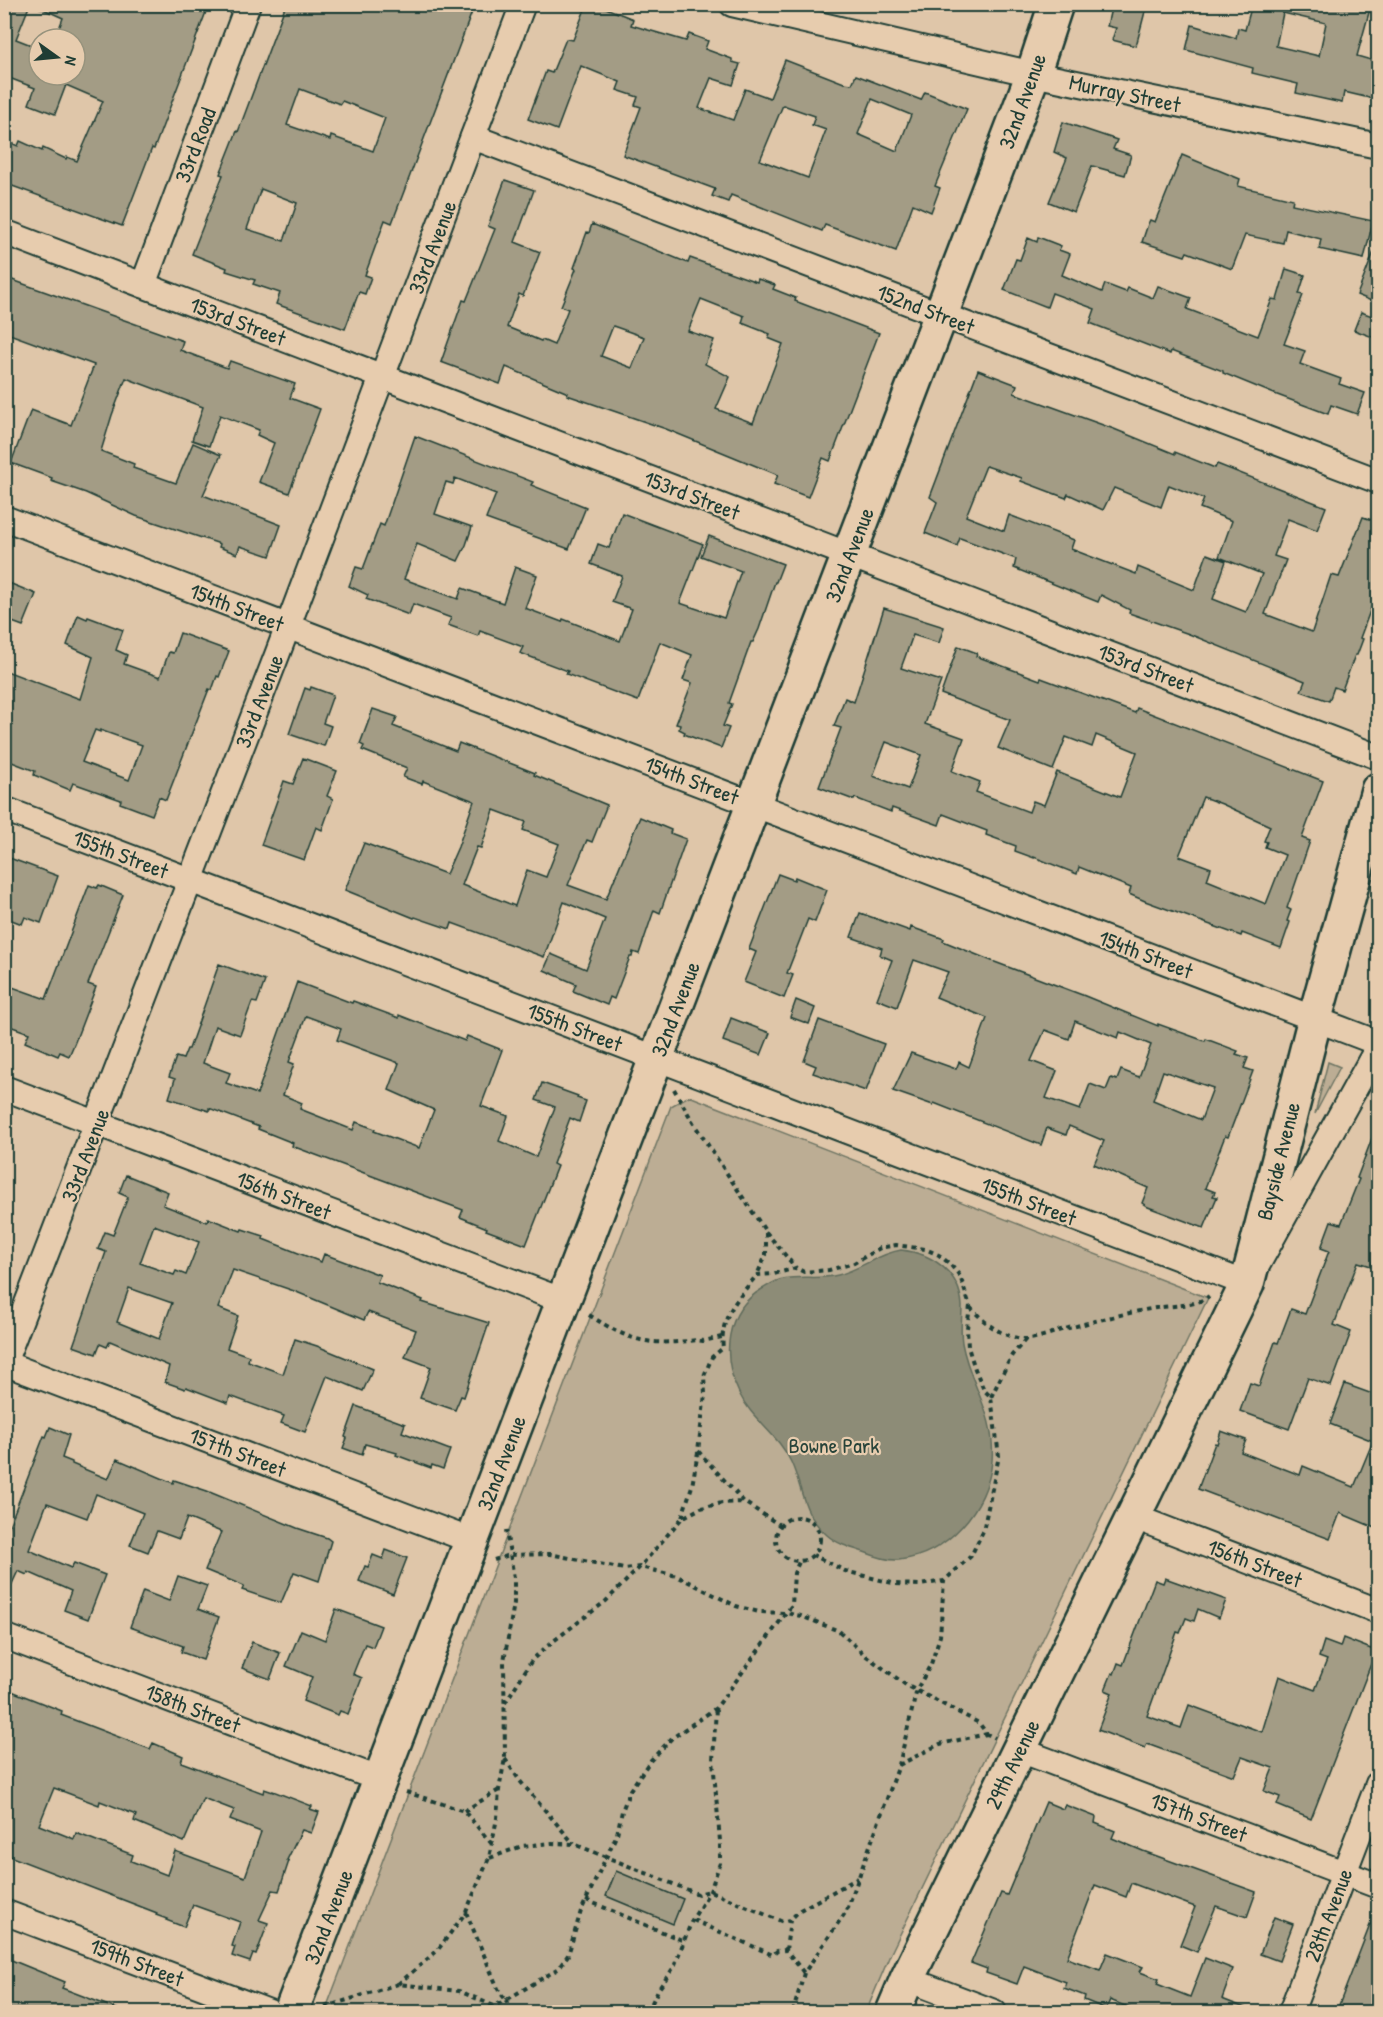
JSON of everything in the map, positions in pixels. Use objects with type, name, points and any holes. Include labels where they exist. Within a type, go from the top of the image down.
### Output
[{"type":"street","name":"33rd Road","points":[[142,285],[248,4]]},
{"type":"street","name":"33rd Avenue","points":[[5,1363],[383,377],[523,4]]},
{"type":"street","name":"Murray Street","points":[[732,4],[1033,74],[1378,146]]},
{"type":"street","name":"32nd Avenue","points":[[291,2013],[393,1786],[576,1308],[656,1059],[1033,74],[1056,4]]},
{"type":"street","name":"152nd Street","points":[[473,138],[1378,481]]},
{"type":"street","name":"153rd Street","points":[[4,232],[1378,757]]},
{"type":"street","name":"154th Street","points":[[4,519],[1378,1043]]},
{"type":"street","name":"Bayside Avenue","points":[[1132,1515],[1247,1284],[1315,1018],[1378,790]]},
{"type":"street","name":"155th Street","points":[[4,810],[1247,1284]]},
{"type":"street","points":[[1247,1284],[1378,1047]]},
{"type":"street","name":"156th Street","points":[[4,1088],[576,1308]]},
{"type":"street","name":"157th Street","points":[[5,1363],[483,1550]]},
{"type":"street","name":"156th Street","points":[[1132,1515],[1378,1611]]},
{"type":"street","name":"29th Avenue","points":[[893,2013],[907,1979],[1132,1515]]},
{"type":"street","name":"158th Street","points":[[4,1636],[393,1786]]},
{"type":"street","name":"157th Street","points":[[1020,1750],[1378,1886]]},
{"type":"street","name":"28th Avenue","points":[[1291,2013],[1378,1784]]},
{"type":"street","name":"159th Street","points":[[4,1912],[269,2013]]},
{"type":"street","points":[[907,1979],[994,2013]]},
{"type":"path","points":[[674,1088],[694,1124],[766,1232],[796,1268],[804,1272],[829,1270],[854,1263],[880,1248],[896,1245],[925,1249],[939,1255],[960,1276],[970,1306],[980,1319],[1005,1334],[1026,1339],[1113,1316],[1202,1302],[1215,1292]]},
{"type":"path","points":[[682,1518],[692,1486],[698,1451],[705,1394],[704,1376],[712,1357],[723,1348],[724,1323],[734,1303],[757,1275],[766,1256],[766,1232]]},
{"type":"path","points":[[757,1275],[774,1274],[796,1268]]},
{"type":"path","points":[[970,1306],[967,1328],[969,1347],[984,1390],[991,1397]]},
{"type":"path","points":[[576,1308],[630,1338],[646,1342],[704,1341],[722,1337]]},
{"type":"path","points":[[813,1555],[845,1570],[896,1584],[920,1585],[944,1581],[971,1556],[984,1531],[999,1456],[991,1397],[1012,1355],[1026,1339]]},
{"type":"path","points":[[698,1451],[744,1502],[781,1526]]},
{"type":"path","points":[[505,1703],[532,1660],[597,1608],[640,1567],[682,1518],[701,1508],[722,1503],[744,1502]]},
{"type":"path","points":[[398,1984],[459,1991],[494,2006],[558,1969],[568,1954],[586,1900],[617,1834],[630,1790],[650,1761],[672,1738],[716,1708],[792,1605],[794,1573],[799,1562],[818,1550],[820,1535],[813,1523],[807,1519],[793,1518],[781,1526],[777,1532],[778,1547],[786,1558],[799,1562]]},
{"type":"path","points":[[325,2007],[398,1984],[437,1951],[466,1912],[489,1858],[505,1758],[504,1661],[514,1603],[514,1578],[506,1529]]},
{"type":"path","points":[[483,1550],[509,1555],[550,1554],[624,1569],[640,1567],[677,1576],[736,1606],[759,1612],[801,1616],[839,1631],[865,1655],[906,1685],[918,1689],[979,1723],[987,1734],[1020,1750]]},
{"type":"path","points":[[793,2013],[804,1973],[847,1910],[899,1766],[918,1689],[931,1664],[940,1636],[944,1581]]},
{"type":"path","points":[[649,2013],[658,1990],[668,1978],[693,1920],[710,1891],[720,1863],[712,1760],[716,1708]]},
{"type":"path","points":[[899,1766],[940,1744],[987,1734]]},
{"type":"path","points":[[505,1758],[520,1781],[574,1844]]},
{"type":"path","points":[[393,1786],[464,1812],[492,1844]]},
{"type":"path","points":[[464,1812],[499,1790]]},
{"type":"path","points":[[489,1858],[522,1846],[552,1843],[574,1844],[698,1894],[710,1891],[783,1922],[790,1920],[800,1910],[858,1878]]},
{"type":"path","points":[[586,1900],[684,1941]]},
{"type":"path","points":[[466,1912],[510,2013]]},
{"type":"path","points":[[693,1920],[773,1955],[777,1951],[786,1950]]},
{"type":"path","points":[[790,1920],[786,1950],[804,1973]]},
{"type":"green space","points":[[1328,1062],[1340,1067],[1315,1114]]},
{"type":"green space","name":"Bowne Park","points":[[689,1096],[1208,1298],[890,1955],[866,2012],[343,2012],[327,2006],[671,1106]]},
{"type":"shaded area","points":[[901,1250],[933,1260],[950,1274],[956,1283],[962,1306],[962,1343],[990,1428],[992,1461],[983,1496],[962,1526],[933,1549],[917,1556],[895,1560],[877,1557],[844,1545],[831,1538],[812,1518],[786,1452],[744,1403],[739,1393],[733,1379],[729,1350],[730,1335],[740,1309],[750,1298],[770,1284],[790,1278],[838,1275]]},
{"type":"building","points":[[4,4],[30,4],[16,39],[27,43],[27,85],[4,76],[7,75],[4,74]]},
{"type":"building","points":[[32,4],[209,4],[122,226],[4,183],[4,140],[18,146],[20,141],[42,151],[43,148],[66,159],[67,157],[77,161],[103,101],[71,87],[87,87],[87,27],[60,27],[63,18]]},
{"type":"building","points":[[286,4],[475,4],[392,223],[385,220],[365,275],[371,277],[365,294],[359,292],[345,329],[276,304],[280,293],[253,284],[255,280],[226,271],[227,268],[192,254],[223,175],[220,174]],"holes":[[[300,89],[340,104],[342,101],[385,118],[373,151],[331,136],[330,140],[287,125]],[[261,189],[297,203],[284,241],[247,229]]]},
{"type":"building","points":[[587,4],[596,4],[633,19],[631,25],[686,41],[689,34],[708,41],[705,49],[740,64],[733,85],[711,78],[699,108],[733,120],[745,89],[770,98],[785,60],[844,83],[852,84],[856,75],[921,100],[925,92],[967,109],[935,186],[940,188],[931,212],[913,204],[896,251],[825,225],[822,231],[731,195],[728,202],[712,196],[715,189],[623,155],[641,107],[635,105],[638,97],[617,90],[620,82],[581,66],[557,130],[528,119],[546,71],[552,73],[566,39],[573,40]],"holes":[[[872,99],[911,115],[897,151],[858,134]],[[783,105],[815,116],[812,125],[826,130],[808,178],[760,160]]]},
{"type":"building","points":[[1112,4],[1147,4],[1136,46],[1112,40],[1116,28],[1107,26]]},
{"type":"building","points":[[1252,4],[1352,4],[1370,9],[1357,56],[1378,62],[1378,100],[1344,92],[1342,103],[1296,93],[1298,84],[1252,73],[1253,68],[1186,50],[1192,25],[1236,38],[1238,28],[1245,30]],"holes":[[[1283,13],[1326,23],[1319,56],[1276,46]]]},
{"type":"building","points":[[32,87],[65,87],[55,114],[29,104],[35,88]]},
{"type":"building","points":[[1063,122],[1117,140],[1113,149],[1131,155],[1125,175],[1092,166],[1074,212],[1049,202],[1067,158],[1054,152]]},
{"type":"building","points":[[1182,155],[1240,179],[1238,186],[1293,199],[1292,204],[1373,221],[1364,259],[1319,249],[1321,239],[1286,230],[1283,243],[1245,235],[1232,269],[1187,252],[1185,256],[1142,242],[1150,220],[1155,222]]},
{"type":"building","points":[[505,180],[534,190],[515,242],[540,252],[523,296],[519,294],[507,327],[554,345],[568,309],[561,306],[576,269],[574,268],[587,232],[589,233],[592,224],[688,263],[690,258],[757,282],[758,279],[775,285],[773,289],[796,298],[795,301],[879,333],[830,461],[823,458],[808,497],[774,484],[778,475],[666,429],[567,395],[568,393],[506,367],[500,384],[441,362],[463,300],[466,301],[495,229],[488,226]],"holes":[[[701,299],[744,316],[742,323],[770,334],[768,338],[783,344],[753,423],[716,409],[730,377],[705,364],[714,340],[688,331]],[[613,326],[644,337],[632,368],[601,356]]]},
{"type":"building","points":[[1038,237],[1061,246],[1059,250],[1070,254],[1062,275],[1102,292],[1105,284],[1126,292],[1128,288],[1153,298],[1158,286],[1191,298],[1187,309],[1258,336],[1272,299],[1277,300],[1286,269],[1305,275],[1299,294],[1303,295],[1284,344],[1305,351],[1300,364],[1341,379],[1339,384],[1365,393],[1357,414],[1331,405],[1328,414],[1171,351],[1170,354],[1090,323],[1095,309],[1052,293],[1047,307],[1004,290],[1016,259],[1020,260],[1028,238],[1037,242]]},
{"type":"building","points":[[1377,244],[1378,291],[1374,302],[1357,295]]},
{"type":"building","points":[[4,277],[183,341],[180,350],[227,368],[230,361],[295,384],[290,398],[320,409],[289,493],[259,482],[274,443],[257,435],[259,430],[220,415],[209,446],[192,440],[203,407],[126,378],[112,415],[101,451],[134,464],[133,468],[176,483],[193,443],[221,455],[203,495],[281,525],[270,556],[240,546],[237,554],[219,547],[220,544],[136,516],[86,493],[51,481],[52,478],[11,463],[31,410],[71,425],[94,365],[4,332]]},
{"type":"building","points":[[1361,312],[1378,318],[1378,339],[1354,330]]},
{"type":"building","points":[[978,370],[1017,385],[1014,393],[1215,468],[1217,464],[1326,507],[1317,530],[1288,519],[1274,556],[1286,560],[1265,614],[1312,632],[1331,575],[1339,577],[1363,517],[1378,522],[1378,589],[1360,638],[1363,639],[1342,690],[1334,687],[1329,701],[1301,691],[1305,681],[1189,634],[1129,613],[1130,610],[1101,595],[1098,602],[1014,568],[1016,559],[960,538],[957,546],[925,533],[937,502],[930,497]],"holes":[[[986,466],[1022,478],[1021,481],[1066,498],[1068,494],[1103,510],[1114,488],[1161,507],[1169,485],[1204,499],[1200,508],[1232,521],[1219,557],[1262,574],[1246,612],[1213,599],[1226,561],[1207,554],[1194,590],[1138,567],[1136,574],[1071,549],[1074,540],[1009,515],[1004,531],[966,516]]]},
{"type":"building","points":[[415,436],[533,482],[531,485],[586,507],[569,549],[486,519],[496,494],[455,478],[453,484],[446,482],[435,514],[472,527],[466,545],[458,561],[417,544],[404,579],[458,599],[462,588],[503,603],[515,567],[537,575],[525,608],[562,622],[563,619],[620,641],[632,609],[612,602],[622,576],[591,564],[598,544],[609,548],[622,513],[703,544],[680,603],[724,618],[741,571],[701,556],[709,536],[783,564],[729,703],[732,704],[723,726],[729,728],[721,748],[684,734],[685,732],[679,729],[680,725],[676,724],[692,683],[683,680],[692,655],[660,642],[638,701],[566,674],[568,671],[520,653],[523,647],[480,631],[478,636],[448,625],[451,618],[413,604],[409,615],[366,599],[368,595],[349,586],[356,567],[363,569],[380,524],[384,526]]},
{"type":"building","points":[[4,581],[36,594],[23,626],[4,619]]},
{"type":"building","points":[[884,608],[944,627],[939,643],[913,635],[901,668],[941,681],[925,724],[964,738],[952,771],[980,782],[976,792],[1029,812],[1033,801],[1044,805],[1057,772],[1120,797],[1137,752],[1096,735],[1092,747],[1066,737],[1053,770],[998,748],[1010,720],[941,694],[958,646],[977,653],[976,656],[1135,713],[1137,708],[1323,781],[1302,838],[1310,841],[1287,908],[1291,910],[1287,921],[1290,922],[1281,948],[1145,901],[1129,894],[1131,888],[1079,867],[1077,874],[1015,851],[1016,846],[986,835],[987,831],[943,814],[939,825],[892,808],[891,812],[819,787],[841,728],[834,726],[845,698],[854,702]],"holes":[[[886,742],[921,755],[908,789],[873,776]],[[1203,797],[1270,826],[1264,841],[1267,842],[1265,847],[1285,855],[1266,904],[1207,880],[1211,868],[1179,856]]]},
{"type":"building","points":[[78,615],[123,630],[116,650],[127,655],[124,664],[160,677],[169,652],[173,653],[180,633],[229,651],[219,677],[217,676],[212,690],[209,689],[166,800],[159,797],[152,815],[120,803],[121,800],[73,783],[70,790],[34,775],[35,771],[4,759],[4,670],[80,699],[93,657],[67,645]],"holes":[[[95,730],[100,732],[100,730],[142,745],[129,780],[82,762]]]},
{"type":"building","points":[[311,687],[333,695],[323,723],[331,726],[324,746],[289,734],[305,688],[310,690]]},
{"type":"building","points":[[373,709],[397,717],[393,726],[456,751],[459,743],[607,805],[592,842],[587,840],[568,885],[606,899],[640,817],[686,839],[660,913],[654,910],[639,954],[633,952],[630,957],[614,999],[610,997],[607,1005],[573,991],[576,984],[544,970],[551,954],[586,969],[605,919],[564,902],[544,957],[452,923],[450,929],[414,918],[345,890],[364,843],[446,874],[474,801],[423,781],[422,784],[403,777],[407,768],[362,750],[364,746],[360,744]],"holes":[[[494,810],[526,822],[523,830],[559,844],[546,877],[527,870],[515,906],[462,885],[477,847],[481,848]]]},
{"type":"building","points":[[303,758],[337,771],[327,796],[333,799],[322,830],[316,827],[304,860],[261,845],[284,781],[293,784]]},
{"type":"building","points":[[4,856],[58,876],[41,923],[25,917],[22,924],[4,917],[11,896],[4,894]]},
{"type":"building","points":[[778,874],[794,880],[795,877],[827,890],[815,922],[808,919],[787,973],[793,975],[784,998],[744,982],[756,952],[749,949]]},
{"type":"building","points":[[89,885],[97,888],[99,885],[123,895],[88,984],[96,987],[75,1042],[69,1056],[60,1052],[58,1056],[25,1042],[29,1033],[4,1024],[4,984],[46,999]]},
{"type":"building","points":[[860,913],[910,931],[911,927],[1158,1026],[1158,1024],[1238,1051],[1236,1054],[1248,1058],[1244,1068],[1253,1071],[1228,1137],[1225,1136],[1205,1188],[1215,1192],[1213,1196],[1217,1197],[1204,1228],[1148,1207],[1142,1203],[1148,1188],[1094,1164],[1104,1141],[1069,1126],[1066,1135],[1047,1128],[1041,1145],[934,1103],[933,1105],[893,1091],[911,1053],[956,1069],[959,1062],[969,1067],[987,1018],[936,997],[948,972],[914,960],[897,1007],[877,999],[892,960],[880,955],[882,948],[851,937]],"holes":[[[1075,1021],[1118,1038],[1120,1032],[1151,1045],[1139,1077],[1121,1070],[1117,1080],[1111,1078],[1106,1090],[1090,1084],[1080,1110],[1046,1098],[1057,1071],[1031,1061],[1045,1030],[1069,1039]],[[1163,1071],[1213,1088],[1201,1120],[1153,1100]]]},
{"type":"building","points":[[219,964],[265,981],[257,1003],[252,1002],[240,1035],[215,1026],[203,1063],[230,1073],[226,1083],[257,1094],[297,982],[352,1003],[353,1001],[399,1018],[399,1015],[465,1041],[467,1036],[502,1050],[481,1106],[508,1116],[499,1141],[536,1157],[555,1107],[536,1100],[542,1083],[586,1101],[579,1122],[570,1118],[553,1164],[557,1166],[526,1245],[486,1230],[487,1228],[460,1217],[463,1210],[292,1146],[293,1143],[258,1129],[259,1127],[209,1108],[209,1111],[169,1098],[175,1079],[169,1077],[176,1057],[183,1059],[189,1049]],"holes":[[[306,1016],[341,1029],[337,1040],[399,1063],[389,1090],[434,1110],[419,1148],[356,1122],[353,1130],[300,1109],[302,1103],[283,1095],[294,1064],[289,1062]]]},
{"type":"building","points":[[796,1000],[815,1008],[809,1024],[790,1017]]},
{"type":"building","points":[[731,1018],[770,1033],[761,1055],[723,1041]]},
{"type":"building","points":[[819,1020],[884,1044],[866,1091],[813,1073],[816,1066],[804,1061]]},
{"type":"building","points":[[1377,1125],[1378,1245],[1371,1266],[1358,1262],[1334,1325],[1351,1332],[1331,1386],[1308,1378],[1289,1429],[1240,1411],[1250,1383],[1259,1386],[1275,1342],[1278,1343],[1291,1309],[1305,1314],[1329,1251],[1321,1248],[1331,1221],[1341,1224]]},
{"type":"building","points":[[126,1175],[168,1192],[163,1205],[207,1222],[208,1218],[241,1231],[242,1229],[264,1236],[263,1239],[321,1262],[324,1254],[380,1275],[377,1282],[423,1300],[422,1302],[489,1323],[464,1397],[461,1396],[455,1410],[420,1398],[431,1367],[405,1357],[416,1330],[368,1312],[364,1320],[294,1291],[233,1270],[218,1308],[238,1316],[227,1348],[249,1356],[248,1361],[283,1374],[295,1339],[373,1369],[363,1391],[327,1376],[305,1432],[281,1423],[284,1416],[230,1396],[228,1403],[186,1387],[185,1389],[165,1382],[169,1366],[110,1341],[107,1347],[100,1344],[96,1354],[73,1346],[106,1252],[98,1249],[105,1232],[113,1235],[128,1197],[119,1193]],"holes":[[[154,1225],[199,1242],[186,1275],[176,1271],[174,1275],[140,1263]],[[129,1288],[172,1303],[159,1339],[117,1322]]]},
{"type":"building","points":[[1345,1384],[1378,1396],[1378,1529],[1340,1513],[1330,1539],[1198,1489],[1221,1431],[1246,1440],[1241,1452],[1300,1475],[1303,1466],[1354,1487],[1373,1441],[1330,1424]]},
{"type":"building","points":[[356,1406],[405,1424],[402,1432],[450,1450],[443,1469],[432,1465],[431,1468],[396,1455],[397,1453],[365,1444],[362,1455],[343,1448]]},
{"type":"building","points":[[50,1427],[69,1435],[62,1458],[108,1479],[117,1459],[173,1483],[174,1480],[207,1491],[327,1538],[331,1541],[319,1581],[294,1572],[281,1603],[242,1590],[244,1586],[205,1570],[221,1532],[187,1518],[179,1539],[157,1531],[148,1552],[130,1545],[143,1513],[96,1494],[87,1518],[47,1503],[29,1550],[71,1568],[74,1563],[105,1575],[88,1619],[64,1610],[71,1591],[28,1572],[27,1575],[18,1571],[4,1601],[4,1539],[44,1436],[46,1437]]},
{"type":"building","points":[[386,1550],[407,1558],[393,1594],[359,1581],[365,1566],[368,1567],[373,1555],[383,1559]]},
{"type":"building","points":[[178,1576],[207,1586],[198,1609],[219,1617],[203,1660],[181,1652],[183,1646],[130,1627],[143,1591],[169,1601]]},
{"type":"building","points":[[1165,1578],[1226,1600],[1219,1618],[1198,1609],[1194,1621],[1186,1618],[1180,1633],[1177,1632],[1147,1716],[1181,1728],[1189,1705],[1262,1732],[1279,1676],[1315,1690],[1327,1660],[1319,1657],[1324,1641],[1340,1647],[1343,1638],[1376,1651],[1311,1819],[1277,1805],[1280,1797],[1264,1791],[1273,1768],[1242,1757],[1234,1776],[1147,1744],[1145,1748],[1098,1730],[1112,1693],[1105,1690],[1112,1673],[1114,1674],[1118,1663],[1123,1665],[1155,1580],[1163,1583]]},
{"type":"building","points":[[336,1609],[381,1626],[373,1647],[365,1644],[353,1674],[362,1678],[348,1714],[340,1711],[338,1715],[303,1701],[312,1677],[286,1666],[301,1630],[325,1640]]},
{"type":"building","points":[[252,1642],[280,1653],[270,1679],[242,1668]]},
{"type":"building","points":[[4,1688],[62,1711],[61,1715],[150,1749],[153,1743],[183,1756],[181,1762],[263,1793],[264,1789],[273,1791],[312,1806],[310,1809],[319,1812],[311,1833],[302,1830],[287,1860],[289,1861],[279,1891],[273,1890],[259,1920],[268,1923],[256,1955],[253,1954],[250,1962],[232,1956],[235,1947],[232,1946],[240,1922],[193,1905],[184,1927],[156,1915],[157,1913],[4,1854]],"holes":[[[54,1788],[99,1805],[100,1801],[136,1815],[134,1821],[184,1842],[203,1798],[234,1810],[230,1820],[261,1832],[245,1877],[175,1851],[167,1875],[131,1861],[133,1855],[76,1833],[74,1839],[39,1825]]]},
{"type":"building","points":[[1046,1802],[1063,1809],[1065,1805],[1096,1817],[1095,1823],[1115,1831],[1112,1838],[1256,1892],[1247,1917],[1216,1906],[1197,1952],[1180,1945],[1195,1907],[1131,1883],[1126,1897],[1095,1885],[1067,1958],[1100,1970],[1107,1953],[1143,1967],[1140,1972],[1159,1979],[1157,1984],[1190,1997],[1205,1958],[1233,1969],[1222,1999],[1253,2011],[1252,2013],[1142,2013],[1110,2000],[1106,2009],[1084,2000],[1085,1996],[1064,1988],[1066,1982],[1024,1966],[1017,1984],[986,1973],[987,1969],[971,1963],[1001,1893],[1007,1895]]},
{"type":"building","points":[[616,1871],[683,1899],[673,1924],[606,1896]]},
{"type":"building","points":[[1377,1907],[1378,2013],[1356,2013],[1339,2005]]},
{"type":"building","points":[[1274,1917],[1293,1924],[1279,1961],[1260,1954]]},
{"type":"building","points":[[4,1957],[65,1982],[62,1988],[122,2011],[122,2013],[4,2013]]}]
